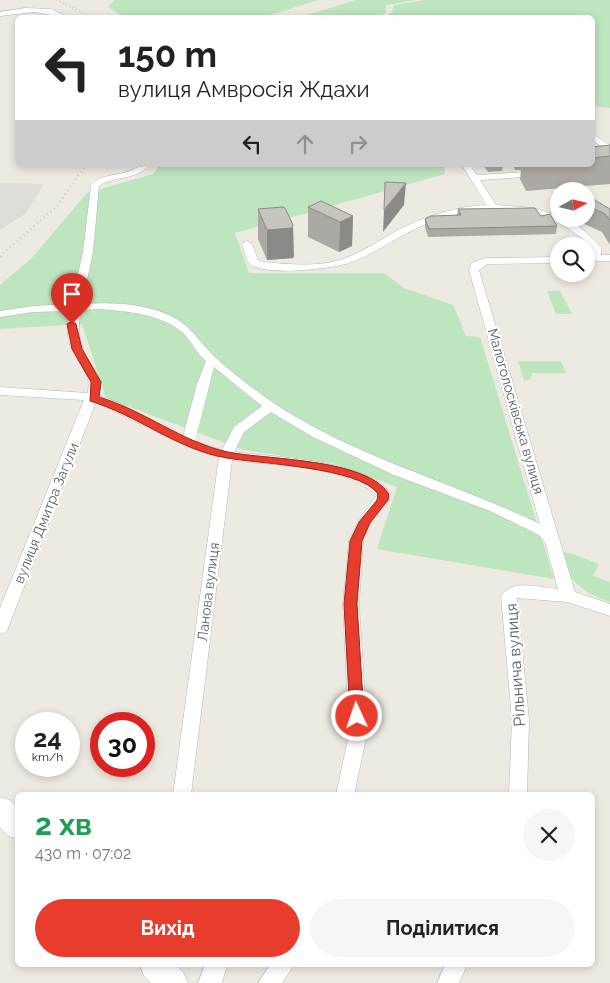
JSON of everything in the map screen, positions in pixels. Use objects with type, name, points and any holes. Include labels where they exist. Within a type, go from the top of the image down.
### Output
[{"type":"main road","points":[[0,810],[15,824]]},
{"type":"main road","points":[[157,967],[172,983]]},
{"type":"street","points":[[0,14],[40,10],[56,12],[61,15]]},
{"type":"street","points":[[595,138],[610,149]]},
{"type":"street","points":[[93,398],[96,382],[77,349],[72,331],[88,252],[95,185],[105,180],[131,176],[142,167]]},
{"type":"street","points":[[467,167],[493,207]]},
{"type":"street","points":[[475,178],[552,172]]},
{"type":"street","points":[[247,244],[254,262],[261,265],[338,264],[412,226],[438,216],[493,207],[511,207],[546,215],[578,230],[585,237]]},
{"type":"street","points":[[595,259],[610,258]]},
{"type":"street","name":"Малоголосківська вулиця","points":[[550,260],[485,261],[476,266],[474,270],[568,596]]},
{"type":"street","points":[[595,262],[610,267]]},
{"type":"street","points":[[0,314],[33,309],[124,307],[166,318],[187,331],[212,360],[270,406],[342,446],[399,472],[494,508],[544,532],[552,540]]},
{"type":"street","points":[[188,442],[197,413],[207,367],[212,360]]},
{"type":"street","points":[[0,391],[19,394],[93,398],[109,403],[188,442],[226,455],[318,466],[356,476],[379,488],[384,494]]},
{"type":"street","name":"вулиця Дмитра Загули","points":[[0,628],[93,398]]},
{"type":"street","name":"Ланова вулиця","points":[[182,792],[226,455],[239,430],[270,406]]},
{"type":"street","points":[[346,792],[358,734],[351,604],[356,541],[365,522],[382,500],[399,472]]},
{"type":"street","name":"Рільнича вулиця","points":[[518,792],[520,774],[519,694],[509,596],[516,591],[568,596]]},
{"type":"street","points":[[568,596],[610,610]]},
{"type":"street","points":[[209,983],[213,978],[216,967]]},
{"type":"street","points":[[269,983],[281,967]]},
{"type":"street","points":[[448,983],[455,967]]},
{"type":"shaded area","points":[[0,183],[44,184],[25,214],[0,230]]},
{"type":"green space","points":[[115,0],[319,0],[270,15],[121,15],[108,7]]},
{"type":"green space","points":[[356,0],[417,0],[386,5],[386,13],[380,15],[307,15]]},
{"type":"green space","points":[[425,0],[610,0],[610,108],[595,106],[595,15],[387,15],[391,13],[394,5]]},
{"type":"green space","points":[[158,167],[444,167],[445,174],[235,233],[249,273],[384,273],[404,288],[453,305],[466,336],[480,337],[554,579],[377,549],[397,487],[335,464],[244,450],[106,398],[82,324],[0,329],[0,285],[31,259],[87,193],[153,174]]},
{"type":"green space","points":[[547,291],[560,291],[572,314],[556,314]]},
{"type":"green space","points":[[518,361],[561,361],[566,373],[532,373],[531,379],[524,381]]},
{"type":"green space","points":[[560,552],[573,554],[599,564],[593,576],[610,582],[610,602],[584,590],[572,579]]},
{"type":"building","points":[[610,145],[610,156],[595,158],[595,147]]},
{"type":"building","points":[[385,182],[406,183],[384,210]]},
{"type":"building","points":[[595,200],[610,209],[610,220],[605,214],[595,209]]},
{"type":"building","points":[[321,201],[353,216],[340,222],[308,207]]},
{"type":"building","points":[[285,208],[293,225],[292,228],[267,230],[258,209]]},
{"type":"building","points":[[535,208],[541,216],[550,214],[550,226],[429,229],[425,219],[431,216],[461,215],[458,209]]},
{"type":"railway","points":[[57,0],[88,15]]},
{"type":"railway","points":[[0,256],[56,207],[85,167]]},
{"type":"route","points":[[72,324],[77,349],[96,382],[93,398],[109,403],[188,442],[226,455],[318,466],[356,476],[379,488],[384,494],[382,500],[365,522],[356,541],[351,604],[357,716]]}]
